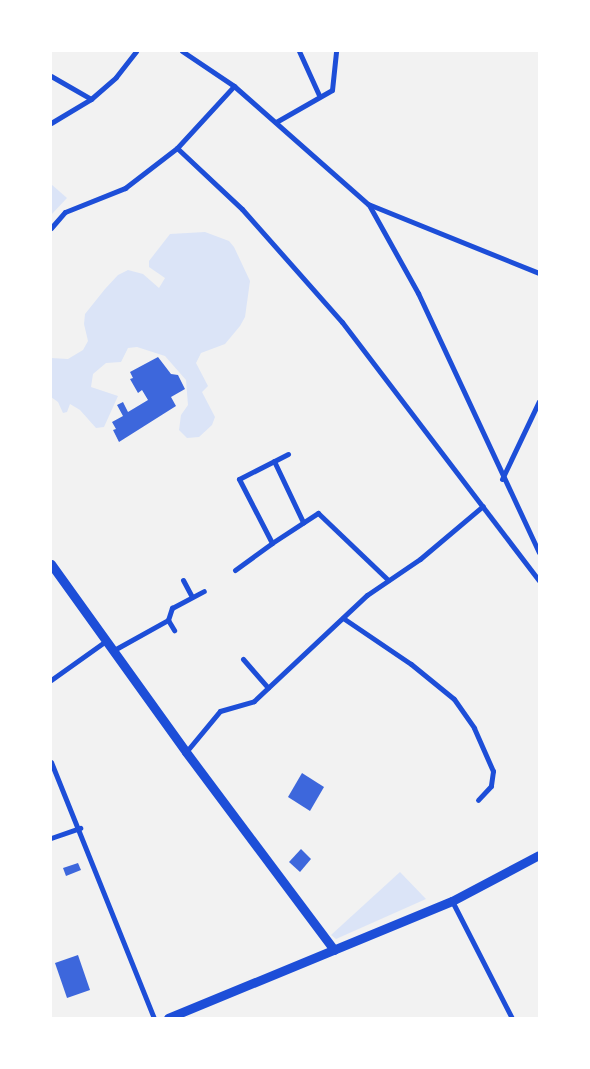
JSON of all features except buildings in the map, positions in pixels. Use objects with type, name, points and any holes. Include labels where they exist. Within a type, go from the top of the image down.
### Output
[{"type":"street","points":[[51,123],[91,99],[116,77],[136,51]]},
{"type":"street","points":[[182,51],[234,86],[368,204],[418,293],[502,479],[539,552]]},
{"type":"street","points":[[299,51],[319,95]]},
{"type":"street","points":[[276,122],[319,95],[332,90],[336,51]]},
{"type":"street","points":[[51,76],[91,99]]},
{"type":"street","points":[[51,228],[65,212],[125,188],[177,148],[234,86]]},
{"type":"street","points":[[177,148],[242,209],[342,322],[539,582]]},
{"type":"street","points":[[368,204],[539,273]]},
{"type":"street","points":[[502,479],[539,401]]},
{"type":"street","points":[[272,543],[239,479],[288,454]]},
{"type":"street","points":[[274,461],[303,522]]},
{"type":"street","points":[[186,752],[220,711],[254,701],[367,595],[420,559],[483,506]]},
{"type":"street","points":[[235,570],[318,513],[388,580]]},
{"type":"street","points":[[51,564],[186,752],[334,950]]},
{"type":"street","points":[[533,574],[539,570]]},
{"type":"street","points":[[183,580],[192,597]]},
{"type":"street","points":[[114,650],[168,620],[172,608],[204,591]]},
{"type":"street","points":[[343,618],[411,664],[454,699],[474,728],[492,770],[490,786],[478,800]]},
{"type":"street","points":[[168,620],[174,630]]},
{"type":"street","points":[[51,680],[107,640]]},
{"type":"street","points":[[243,660],[268,688]]},
{"type":"street","points":[[51,762],[80,828],[154,1018]]},
{"type":"street","points":[[51,838],[80,828]]},
{"type":"street","points":[[168,1018],[452,901],[539,855]]},
{"type":"street","points":[[452,901],[512,1018]]},
{"type":"shaded area","points":[[51,184],[67,198],[51,215]]},
{"type":"shaded area","points":[[205,232],[229,241],[234,247],[250,281],[245,317],[240,326],[225,344],[201,353],[196,363],[208,386],[202,392],[215,417],[212,425],[199,437],[187,438],[179,430],[181,415],[188,405],[186,380],[165,356],[137,347],[128,348],[121,362],[106,363],[93,374],[91,387],[118,396],[104,427],[96,428],[80,410],[70,404],[67,412],[63,413],[58,402],[51,397],[51,358],[68,359],[83,350],[88,341],[84,324],[85,314],[118,275],[128,270],[143,274],[159,288],[165,278],[149,267],[149,261],[170,234]]},
{"type":"shaded area","points":[[400,872],[426,899],[336,939],[331,935]]}]
